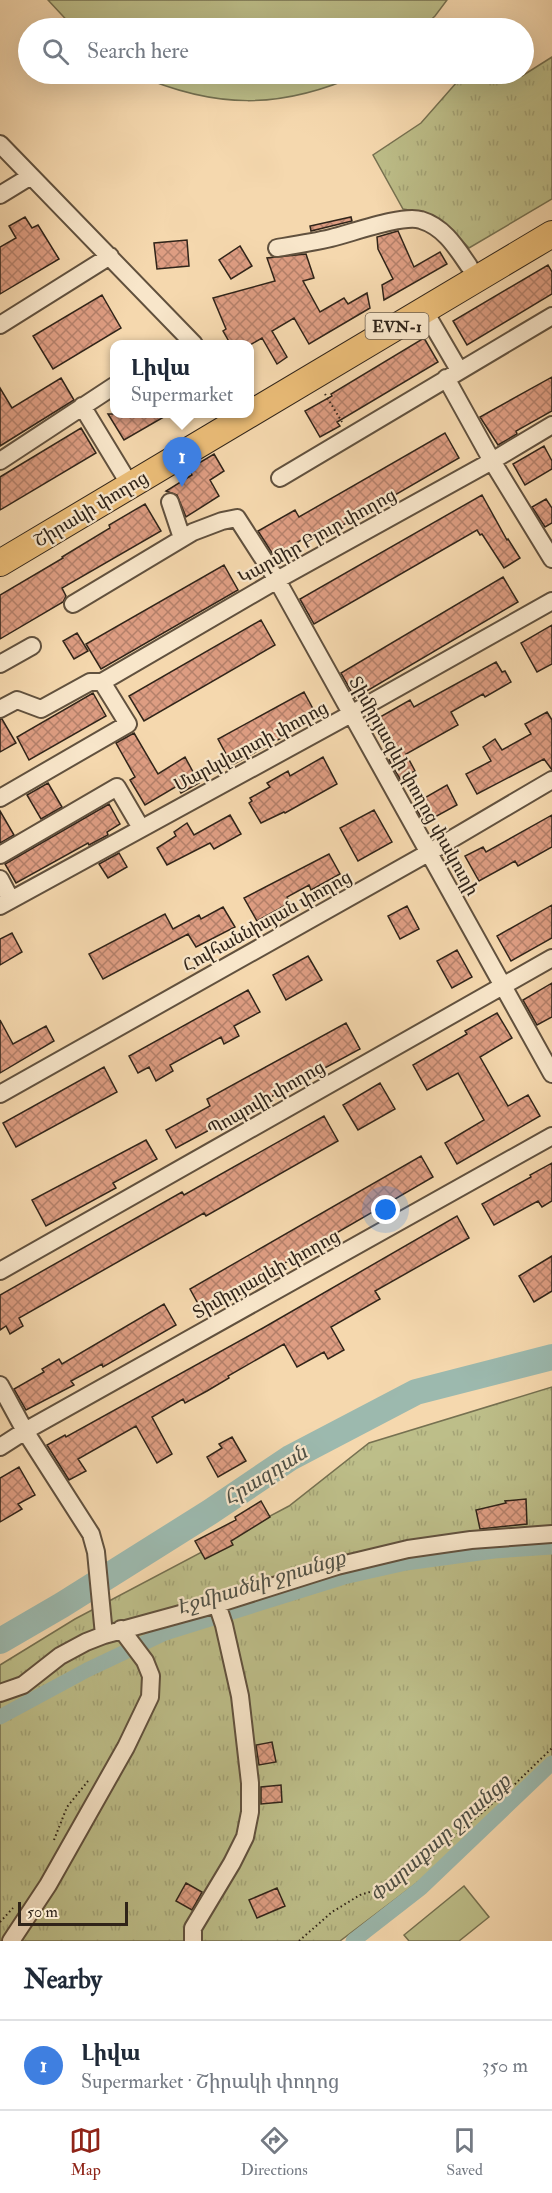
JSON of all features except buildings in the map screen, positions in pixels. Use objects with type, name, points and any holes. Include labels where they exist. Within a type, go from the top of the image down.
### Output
[{"type":"highway","name":"Շիրակի փողոց","points":[[254,401],[469,267],[550,235]]},
{"type":"highway","name":"Շիրակի փողոց","points":[[254,402],[424,310],[550,235]]},
{"type":"highway","name":"Շիրակի փողոց","points":[[0,563],[126,479],[226,418]]},
{"type":"highway","name":"Շիրակի փողոց","points":[[0,545],[126,479]]},
{"type":"street","points":[[0,144],[110,256],[186,340]]},
{"type":"street","points":[[0,195],[31,176]]},
{"type":"street","points":[[277,248],[330,238],[393,221],[418,219],[437,227],[452,241],[469,267]]},
{"type":"street","points":[[0,325],[110,256]]},
{"type":"street","points":[[424,310],[492,461],[552,560]]},
{"type":"street","points":[[280,478],[552,316]]},
{"type":"street","points":[[0,461],[110,388]]},
{"type":"street","points":[[82,406],[126,479]]},
{"type":"street","name":"Կարմիր Բլուր փողոց","points":[[0,710],[17,700],[40,709],[90,682],[102,682],[552,425]]},
{"type":"street","points":[[73,604],[182,538],[170,502]]},
{"type":"street","name":"Տիմիրյազևի փողոց փակուղի","points":[[182,538],[205,526],[237,518],[277,580],[552,1074]]},
{"type":"street","name":"Մարկվարտի փողոց","points":[[5,903],[552,601]]},
{"type":"street","points":[[0,664],[32,646]]},
{"type":"street","points":[[0,798],[128,724],[102,682]]},
{"type":"street","name":"Հովհաննիսյան փողոց","points":[[0,1094],[428,853],[552,780]]},
{"type":"street","points":[[0,855],[117,787],[141,828]]},
{"type":"street","points":[[0,879],[5,903]]},
{"type":"street","name":"Պոպովի փողոց","points":[[0,1271],[552,958]]},
{"type":"street","name":"Տիմիրյազևի փողոց","points":[[0,1447],[552,1136]]},
{"type":"street","points":[[0,1385],[25,1431],[91,1534],[96,1552],[104,1635]]},
{"type":"street","points":[[0,1693],[23,1685],[60,1656],[104,1635],[217,1604],[337,1566],[408,1549],[471,1540],[552,1534]]},
{"type":"street","points":[[193,1941],[193,1928],[245,1837],[250,1812],[250,1783],[240,1696],[217,1604]]},
{"type":"street","points":[[11,1941],[48,1885],[126,1746],[150,1697],[151,1676],[145,1661],[121,1629]]},
{"type":"path","points":[[321,386],[350,435]]},
{"type":"path","points":[[299,1941],[332,1912],[360,1895],[402,1882],[515,1784],[552,1748]]},
{"type":"green space","points":[[48,0],[447,0],[433,18],[65,18]]},
{"type":"green space","points":[[552,57],[552,199],[469,248],[454,233],[432,217],[403,209],[373,155],[421,123],[455,84],[534,84],[534,68]]},
{"type":"green space","points":[[159,84],[336,84],[302,94],[248,101],[220,99]]},
{"type":"green space","points":[[552,1387],[552,1764],[422,1879],[340,1941],[0,1941],[0,1665],[75,1619],[289,1506],[369,1443]]},
{"type":"green space","points":[[464,1886],[489,1917],[459,1941],[409,1941],[404,1935]]},
{"type":"waterway","name":"Հրազդան","points":[[0,1641],[210,1512],[290,1458],[416,1392],[552,1357]]},
{"type":"waterway","name":"Էջմիածնի ջրանցք","points":[[0,1717],[87,1670],[165,1633],[344,1577],[406,1563],[494,1551],[552,1547]]},
{"type":"waterway","name":"Փարաքար ջրանցք","points":[[353,1941],[421,1888],[552,1763]]},
{"type":"place","name":"Լիվա","points":[[182,487]]}]
